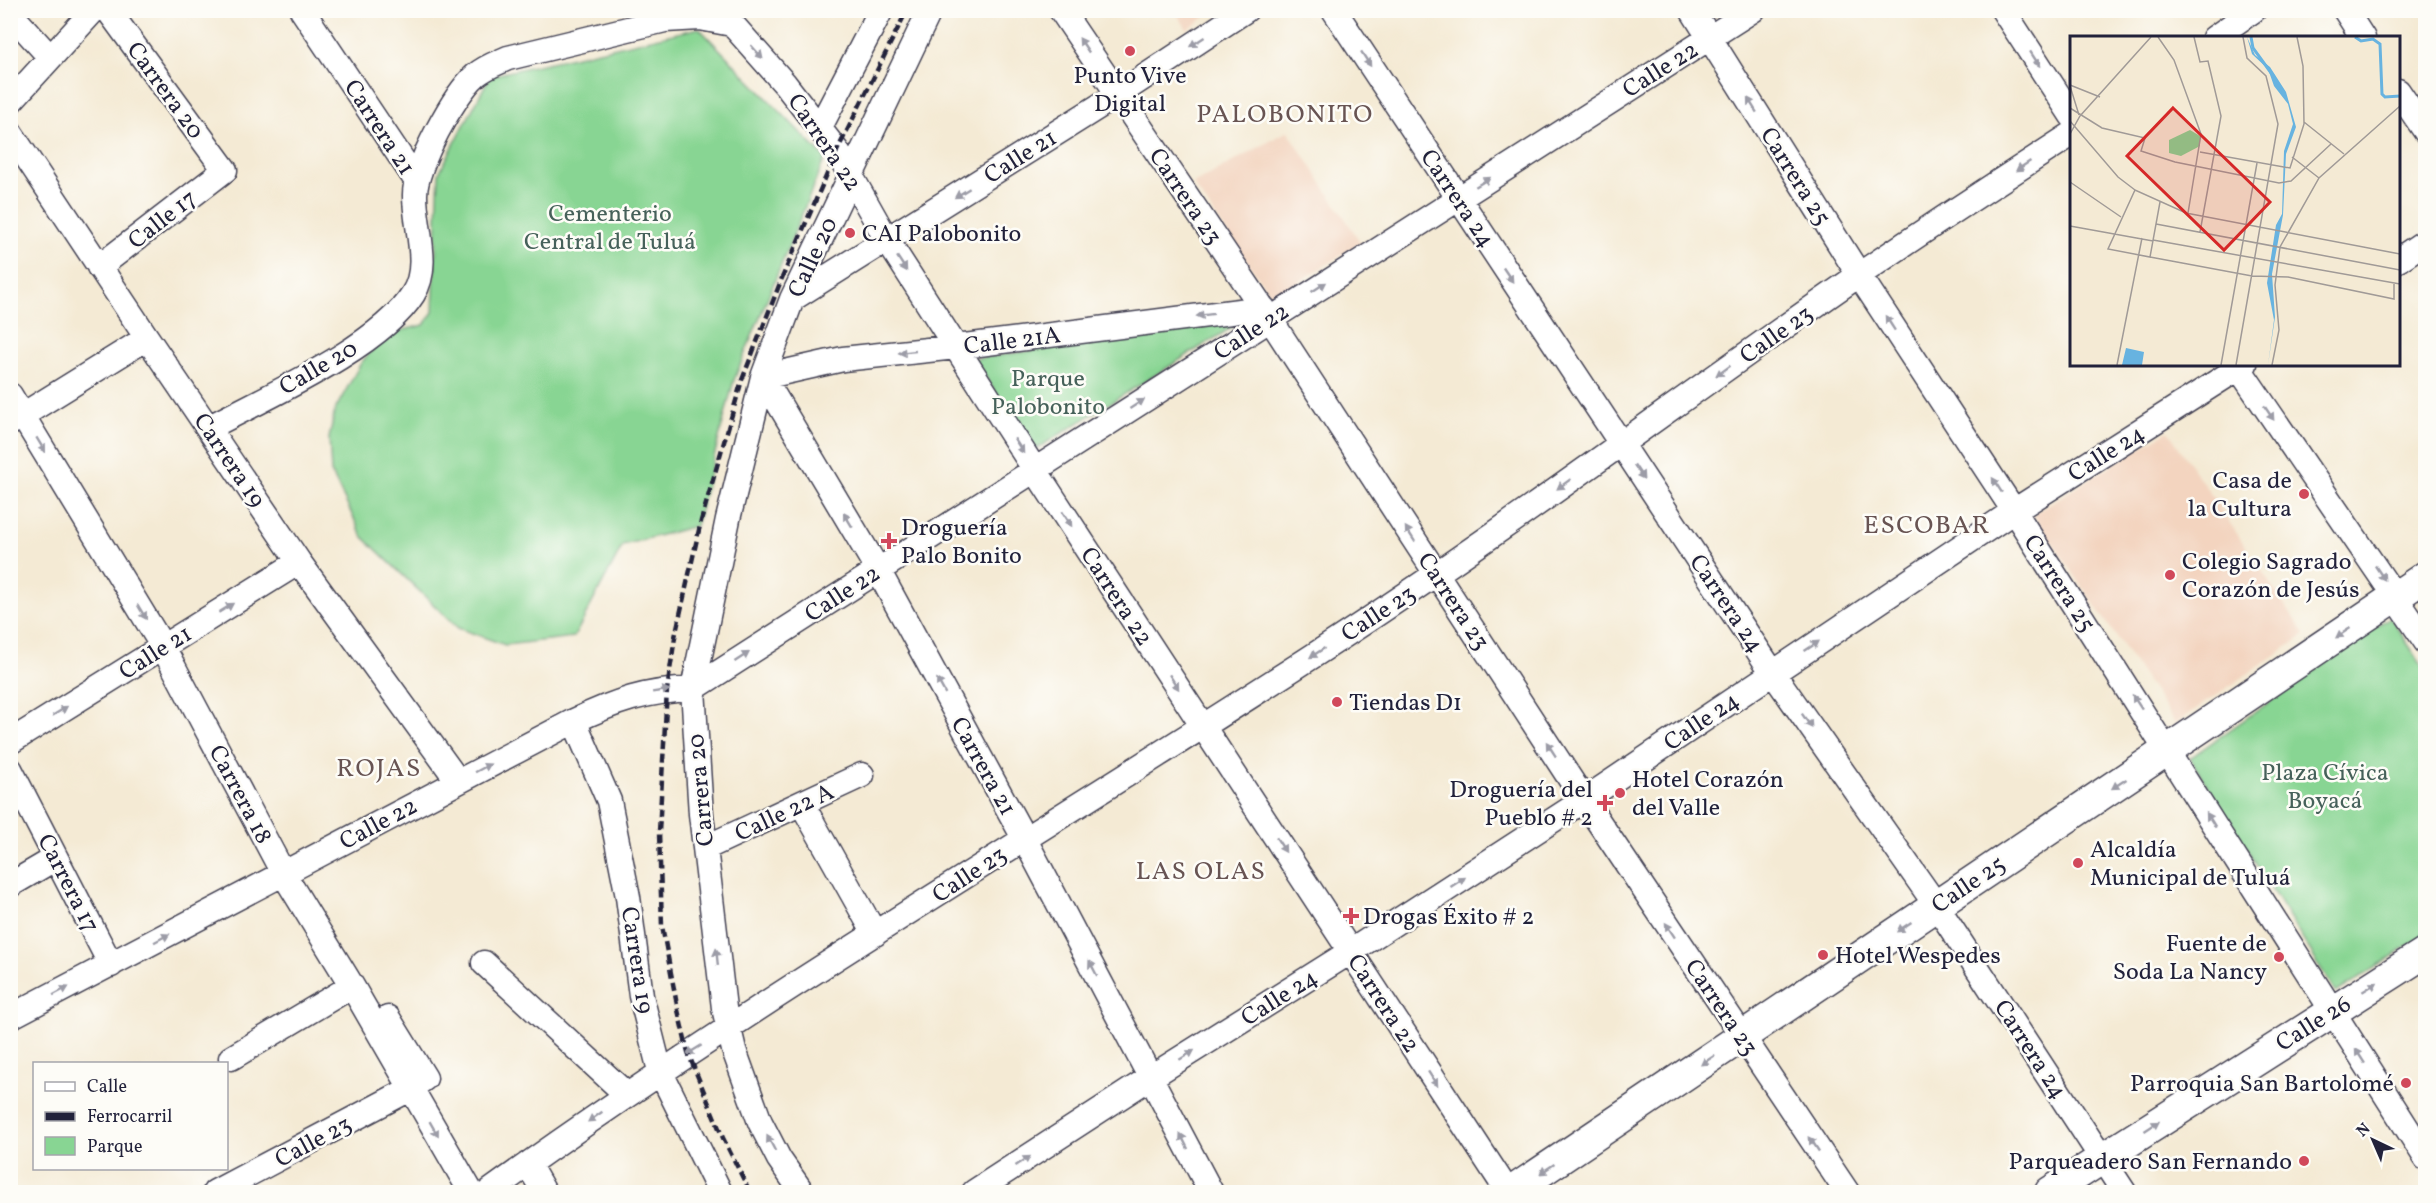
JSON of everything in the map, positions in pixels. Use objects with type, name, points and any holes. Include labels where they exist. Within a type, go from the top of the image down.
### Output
[{"type":"main road","name":"Calle 25","points":[[1509,1192],[2168,752],[2426,576]]},
{"type":"main road","name":"Calle 26","points":[[2050,1192],[2426,952]]},
{"type":"street","points":[[10,102],[94,10]]},
{"type":"street","name":"Carrera 20","points":[[108,10],[225,170]]},
{"type":"street","name":"Carrera 21","points":[[302,10],[416,180],[415,196],[421,258],[420,276],[415,291]]},
{"type":"street","points":[[820,127],[881,10]]},
{"type":"street","name":"Calle 20","points":[[763,377],[792,299],[930,10]]},
{"type":"street","name":"Carrera 23","points":[[1061,10],[1266,313],[1584,800],[1847,1192]]},
{"type":"street","name":"Calle 21","points":[[792,299],[1117,95],[1246,10]]},
{"type":"street","name":"Carrera 24","points":[[1334,10],[1773,673],[1936,905],[2124,1192]]},
{"type":"street","name":"Carrera 25","points":[[1692,10],[1858,275],[2014,512],[2426,1158]]},
{"type":"street","name":"Calle 22","points":[[10,1017],[292,872],[458,781],[574,721],[630,697],[693,688],[1035,470],[1266,313],[1457,198],[1753,10]]},
{"type":"street","points":[[2003,10],[2070,113]]},
{"type":"street","points":[[2217,36],[2254,10]]},
{"type":"street","points":[[2345,10],[2362,36]]},
{"type":"street","points":[[10,13],[50,57]]},
{"type":"street","points":[[416,180],[462,90],[476,75],[491,65],[508,58],[665,20],[724,17]]},
{"type":"street","name":"Carrera 22","points":[[724,17],[820,127],[851,174],[887,240],[1035,470],[1509,1192]]},
{"type":"street","points":[[2400,94],[2426,132]]},
{"type":"street","name":"Carrera 19","points":[[10,132],[299,562],[458,781]]},
{"type":"street","name":"Calle 23","points":[[660,1071],[1024,838],[1203,728],[1437,575],[1858,275],[2070,135]]},
{"type":"street","name":"Calle 17","points":[[99,267],[225,170]]},
{"type":"street","points":[[2400,259],[2426,241]]},
{"type":"street","name":"Calle 20","points":[[208,428],[330,362],[368,338],[391,320],[406,305],[415,291]]},
{"type":"street","name":"Calle 21A","points":[[763,377],[843,359],[1266,313]]},
{"type":"street","points":[[14,411],[147,338]]},
{"type":"street","points":[[2240,366],[2426,642]]},
{"type":"street","name":"Calle 24","points":[[974,1192],[1584,800],[2014,512],[2240,366]]},
{"type":"street","name":"Carrera 20","points":[[763,377],[728,519],[693,688],[705,848],[718,967],[729,1028],[737,1060],[760,1122],[779,1159],[802,1192]]},
{"type":"street","name":"Carrera 21","points":[[763,377],[878,570],[1024,838],[1211,1192]]},
{"type":"street","name":"Carrera 18","points":[[14,411],[163,647],[292,872],[410,1089],[471,1192]]},
{"type":"street","name":"Calle 21","points":[[10,742],[299,562]]},
{"type":"street","name":"Carrera 19","points":[[574,721],[609,801],[628,897],[641,996],[660,1071],[720,1192]]},
{"type":"street","name":"Carrera 17","points":[[10,769],[111,965]]},
{"type":"street","name":"Calle 22 A","points":[[705,848],[862,775]]},
{"type":"street","points":[[802,804],[875,934]]},
{"type":"street","points":[[10,885],[56,858]]},
{"type":"street","points":[[292,872],[425,1078],[410,1089]]},
{"type":"street","points":[[484,963],[627,1095]]},
{"type":"street","points":[[231,1058],[352,986]]},
{"type":"street","points":[[489,1192],[660,1071]]},
{"type":"street","name":"Calle 23","points":[[215,1192],[410,1089]]},
{"type":"street","points":[[528,1164],[544,1192]]},
{"type":"shaded area","points":[[1175,11],[1214,11],[1187,29]]},
{"type":"shaded area","points":[[1288,131],[1361,243],[1273,298],[1193,184]]},
{"type":"shaded area","name":"Colegio Sagrado Corazón de Jesús","points":[[2168,431],[2305,635],[2175,723],[2033,514]]},
{"type":"green space","name":"Cementerio Central de Tuluá","points":[[699,28],[825,158],[734,380],[696,526],[623,545],[574,637],[505,645],[458,628],[363,537],[331,472],[329,438],[335,410],[361,363],[377,344],[399,331],[424,325],[433,312],[439,173],[490,76]]},
{"type":"green space","name":"Parque Palobonito","points":[[1244,320],[1033,451],[974,359]]},
{"type":"green space","name":"Plaza Cívica Boyacá","points":[[2390,617],[2425,670],[2425,935],[2336,993],[2190,758]]},
{"type":"railway","points":[[750,1192],[723,1138],[688,1053],[662,926],[659,832],[667,690],[675,637],[701,521],[742,380],[782,278],[837,151],[907,10]]},
{"type":"place","name":"Punto Vive Digital","points":[[1130,51]]},
{"type":"place","name":"CAI Palobonito","points":[[850,233]]},
{"type":"place","name":"Casa de la Cultura","points":[[2304,494]]},
{"type":"place","name":"Droguería Palo Bonito","points":[[889,541]]},
{"type":"place","name":"Colegio Sagrado Corazón de Jesús","points":[[2170,575]]},
{"type":"place","name":"Tiendas D1","points":[[1337,702]]},
{"type":"place","name":"Hotel Corazón del Valle","points":[[1620,793]]},
{"type":"place","name":"Droguería del Pueblo # 2","points":[[1605,803]]},
{"type":"place","name":"Alcaldía Municipal de Tuluá","points":[[2078,863]]},
{"type":"place","name":"Drogas Éxito # 2","points":[[1351,916]]},
{"type":"place","name":"Hotel Wespedes","points":[[1823,955]]},
{"type":"place","name":"Fuente de Soda La Nancy","points":[[2279,957]]},
{"type":"place","name":"Parroquia San Bartolomé","points":[[2406,1083]]},
{"type":"place","name":"Parqueadero San Fernando","points":[[2304,1161]]},
{"type":"district","name":"PALOBONITO","points":[[1285,113]]},
{"type":"district","name":"ESCOBAR","points":[[1927,524]]},
{"type":"district","name":"ROJAS","points":[[379,767]]},
{"type":"district","name":"LAS OLAS","points":[[1201,870]]}]
